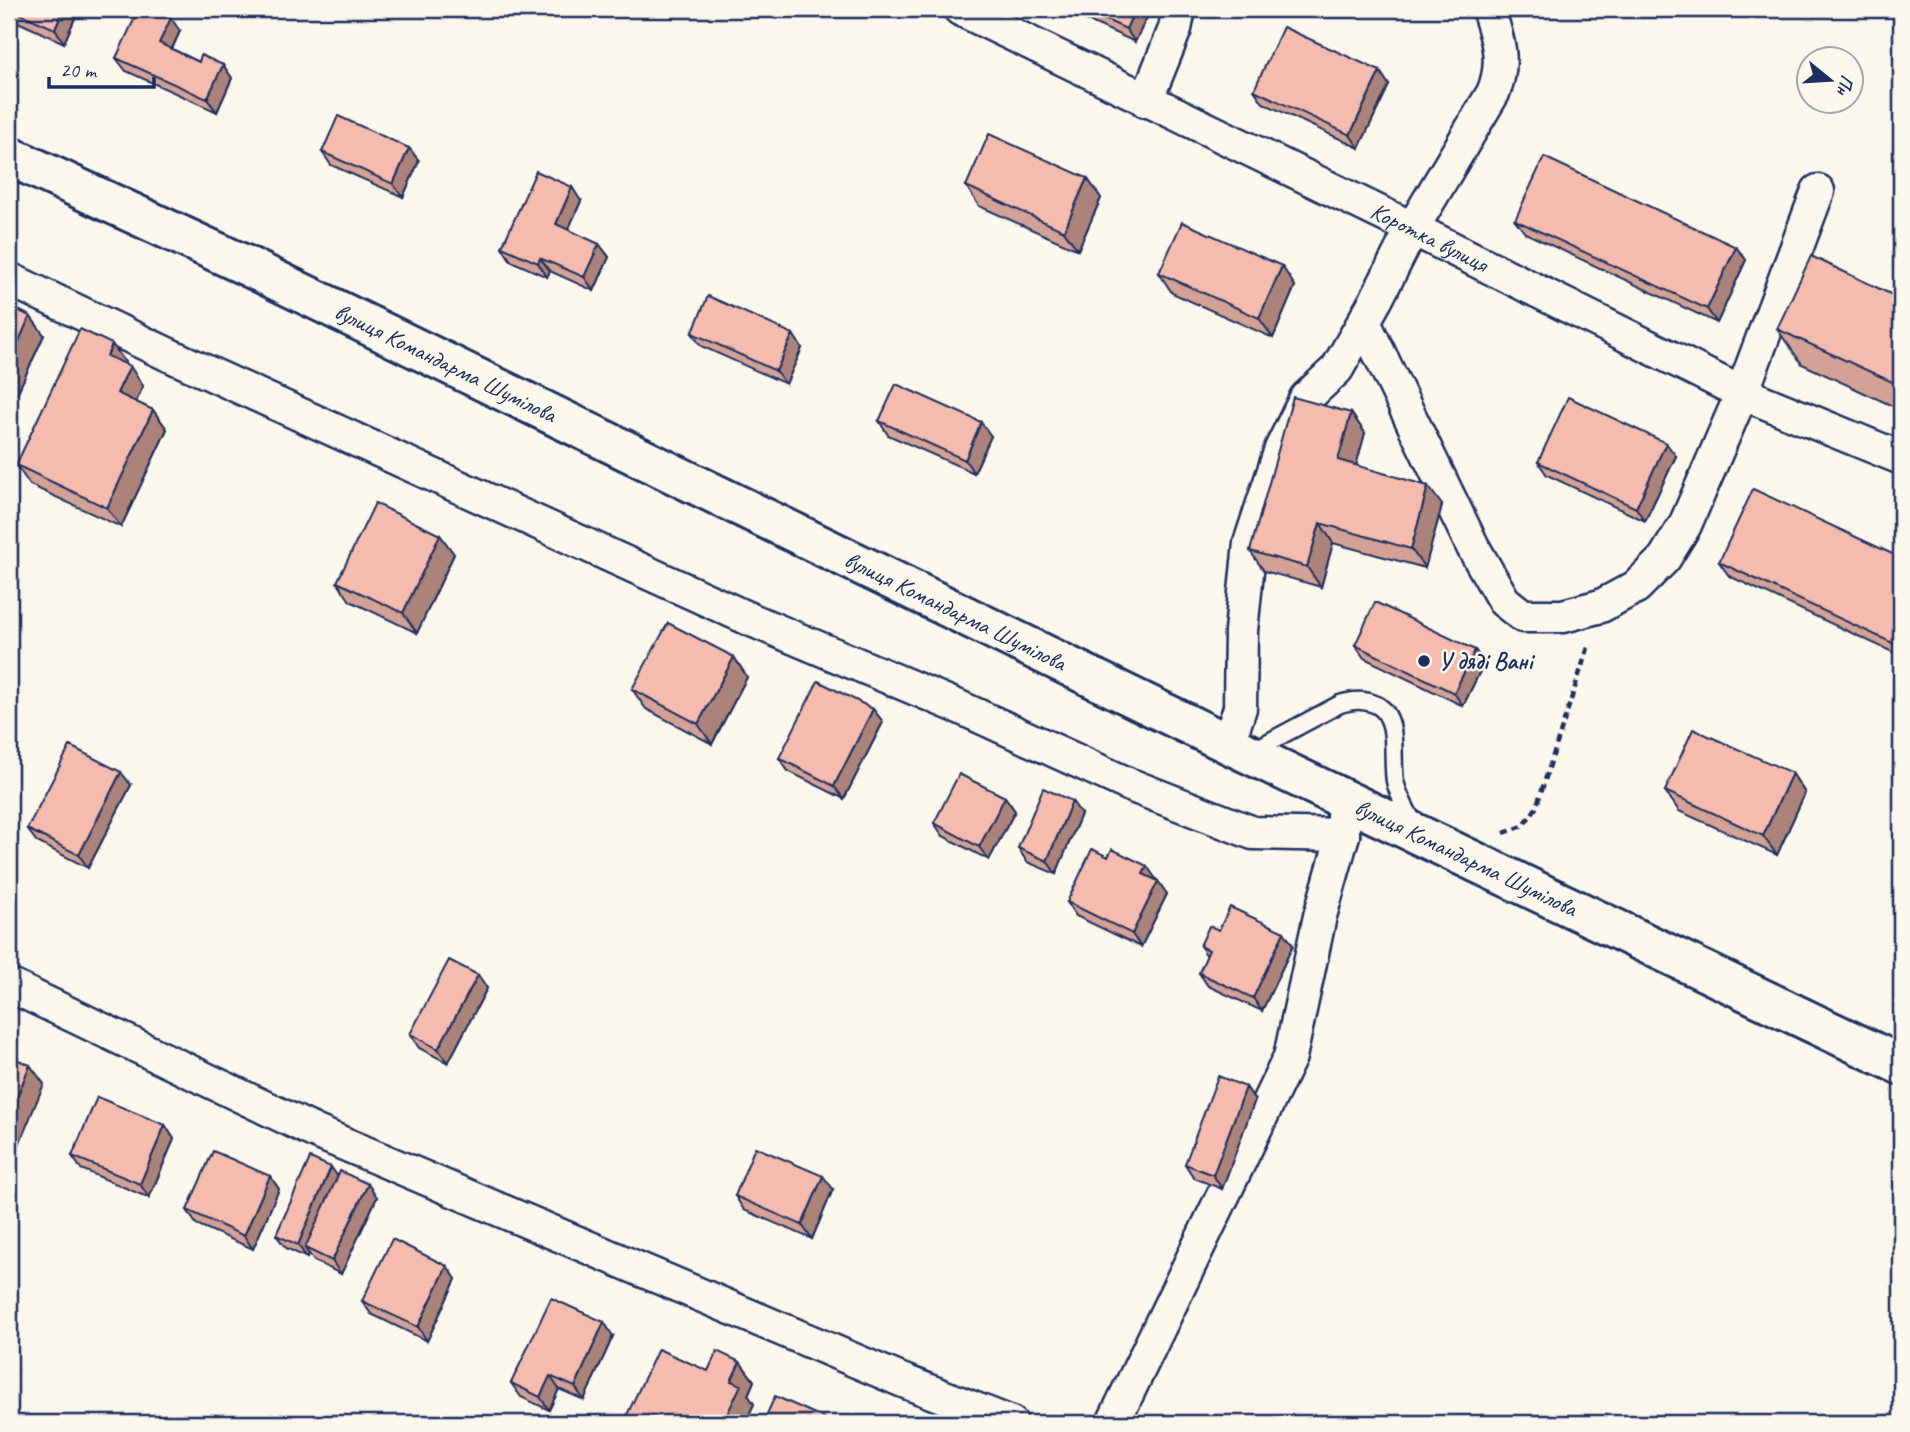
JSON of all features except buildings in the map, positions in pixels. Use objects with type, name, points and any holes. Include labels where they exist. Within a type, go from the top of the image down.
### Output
[{"type":"street","name":"Коротка вулиця","points":[[960,9],[1742,393],[1901,458]]},
{"type":"street","points":[[1146,101],[1175,29],[1180,9]]},
{"type":"street","points":[[1237,749],[1241,631],[1250,542],[1280,449],[1306,398],[1337,369],[1412,229],[1498,81],[1501,56],[1488,9]]},
{"type":"street","name":"вулиця Командарма Шумілова","points":[[9,156],[248,267],[1237,749],[1343,817],[1418,834],[1901,1065]]},
{"type":"street","points":[[1364,322],[1473,547],[1504,601],[1523,617],[1563,616],[1601,606],[1636,587],[1664,559],[1685,525],[1742,393],[1818,191]]},
{"type":"street","points":[[9,279],[165,354],[735,612],[959,707],[1130,785],[1253,833],[1343,817],[1290,1057],[1113,1423]]},
{"type":"street","points":[[9,985],[314,1131],[901,1380],[1011,1423]]},
{"type":"lane","points":[[1237,749],[1340,704],[1352,700],[1368,701],[1382,708],[1391,718],[1396,783],[1418,834]]},
{"type":"path","points":[[1455,851],[1513,831],[1531,818],[1601,606]]},
{"type":"place","name":"У дяді Вані","points":[[1424,661]]}]
